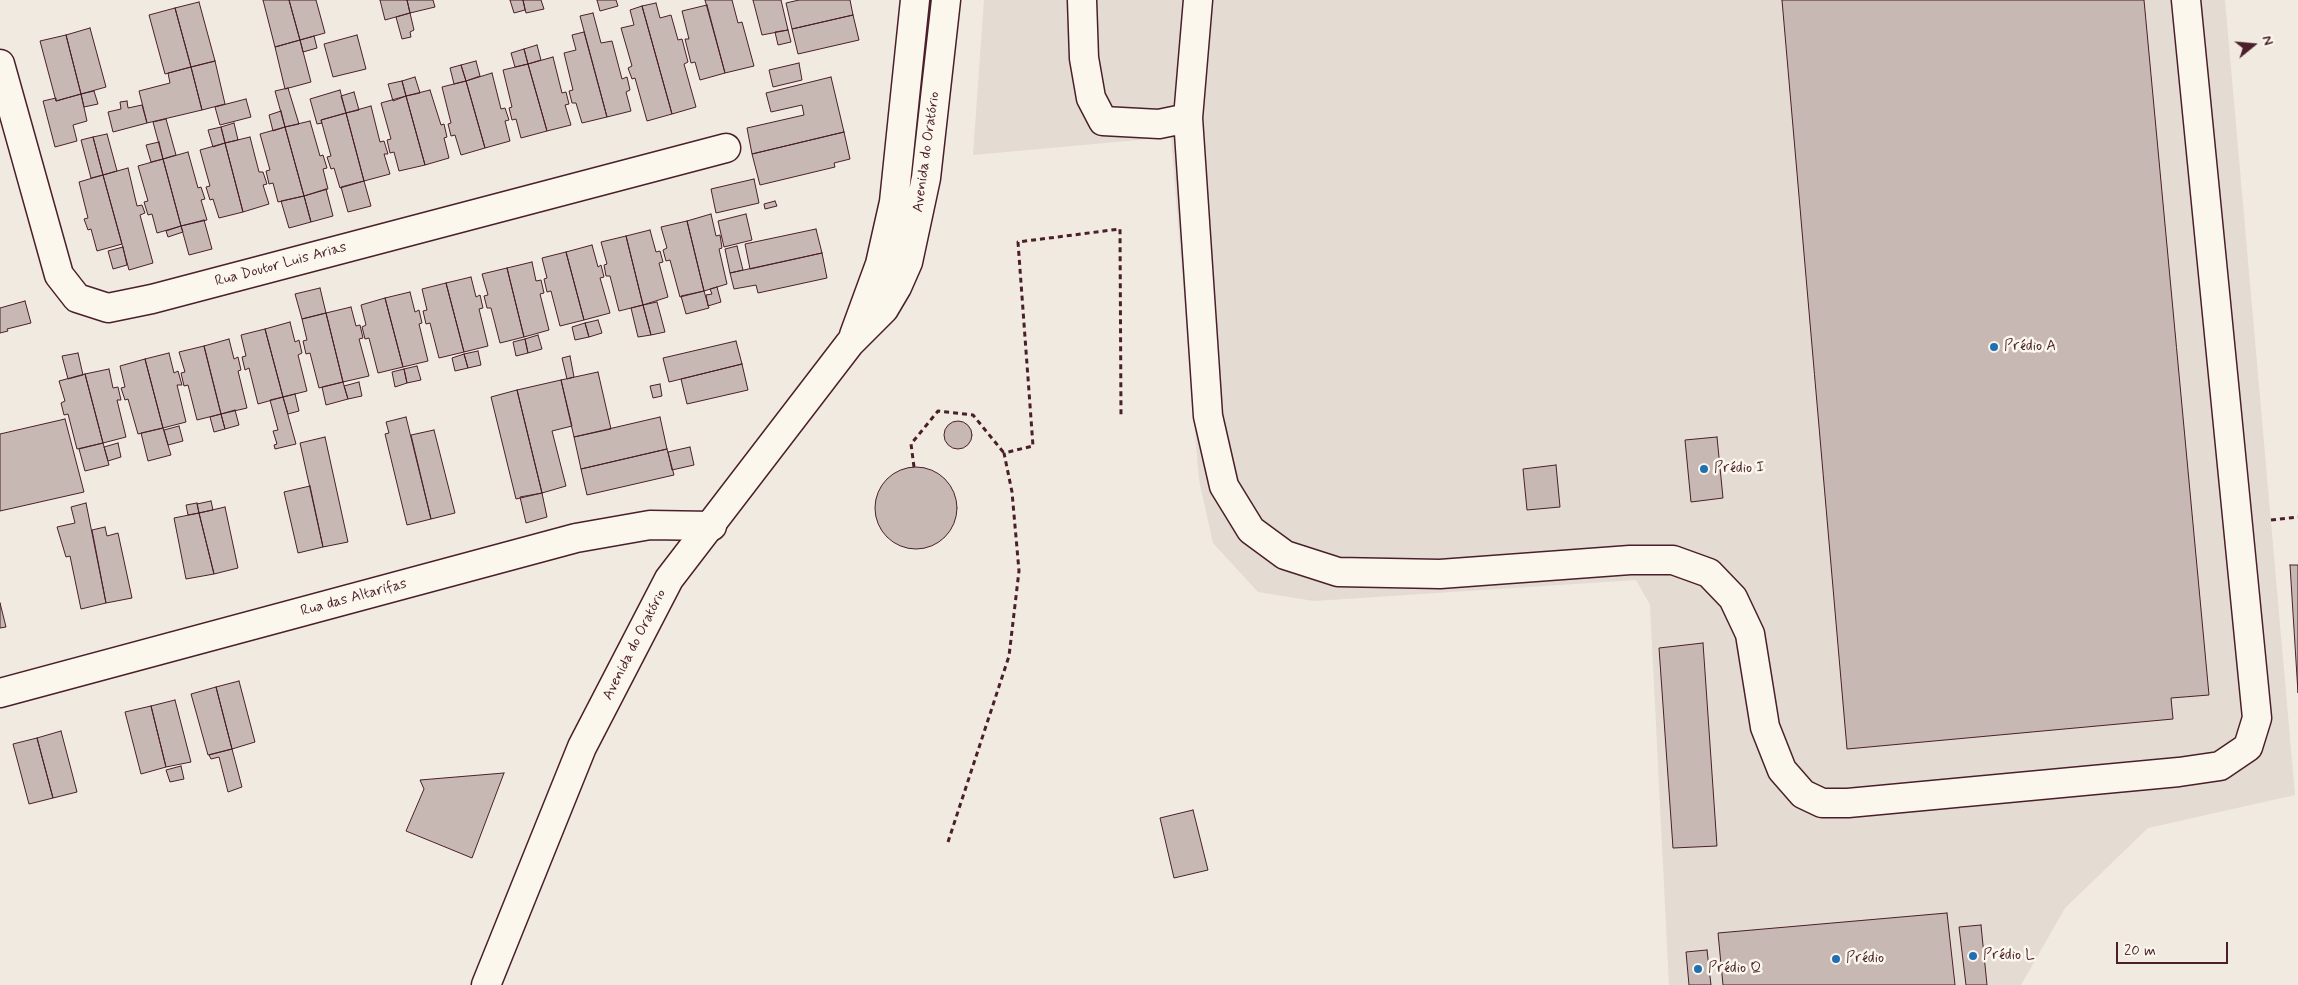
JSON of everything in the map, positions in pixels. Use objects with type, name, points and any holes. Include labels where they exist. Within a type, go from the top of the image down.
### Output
[{"type":"street","name":"Avenida do Oratório","points":[[850,343],[880,264],[894,202],[915,0]]},
{"type":"street","name":"Avenida do Oratório","points":[[486,985],[582,747],[669,579],[712,526],[850,343],[884,309],[897,287],[908,262],[926,178],[946,0]]},
{"type":"street","points":[[1082,0],[1084,58],[1091,98],[1103,121],[1160,124],[1188,118]]},
{"type":"street","points":[[1198,0],[1188,118],[1208,416],[1224,486],[1252,530],[1285,555],[1338,572],[1440,574],[1630,560],[1673,560],[1709,573],[1733,598],[1750,634],[1765,727],[1782,770],[1803,794],[1822,802],[1848,803],[2179,772],[2220,766],[2248,747],[2257,718],[2186,0]]},
{"type":"street","name":"Rua Doutor Luis Arias","points":[[0,64],[59,275],[77,298],[108,308],[152,299],[726,148]]},
{"type":"street","name":"Rua das Altarifas","points":[[0,693],[576,538],[650,525],[712,526]]},
{"type":"path","points":[[1004,453],[1032,446],[1018,242],[1120,229],[1121,417]]},
{"type":"path","points":[[914,467],[911,444],[938,411],[973,415],[1004,453],[1012,492],[1019,571],[1009,656],[948,842]]},
{"type":"path","points":[[2271,520],[2298,517]]},
{"type":"shaded area","points":[[984,0],[2225,0],[2295,795],[2148,828],[2065,908],[2021,985],[1669,985],[1650,605],[1636,580],[1314,601],[1258,592],[1213,543],[1199,480],[1171,137],[973,155]]},
{"type":"building","points":[[263,0],[289,0],[300,40],[275,47]]},
{"type":"building","points":[[289,0],[316,0],[325,33],[300,40]]},
{"type":"building","points":[[380,0],[407,0],[410,13],[385,20]]},
{"type":"building","points":[[407,0],[433,0],[435,7],[410,13]]},
{"type":"building","points":[[510,0],[523,0],[525,10],[514,13]]},
{"type":"building","points":[[523,0],[541,0],[544,9],[526,13]]},
{"type":"building","points":[[597,0],[616,0],[618,6],[600,11]]},
{"type":"building","points":[[705,0],[732,0],[738,23],[742,22],[754,66],[725,73]]},
{"type":"building","points":[[753,0],[781,0],[788,30],[762,35]]},
{"type":"building","points":[[799,0],[850,0],[853,15],[792,29],[786,3]]},
{"type":"building","name":"Prédio A","points":[[1782,0],[2144,0],[2209,695],[2171,698],[2173,719],[1847,749]]},
{"type":"building","points":[[199,2],[215,61],[191,67],[175,8]]},
{"type":"building","points":[[656,3],[660,18],[671,15],[678,40],[682,39],[688,62],[684,64],[696,107],[672,114],[642,6]]},
{"type":"building","points":[[707,5],[725,73],[700,80],[695,62],[691,63],[685,39],[689,39],[682,11]]},
{"type":"building","points":[[642,6],[672,114],[647,121],[635,78],[632,79],[628,68],[632,66],[621,28],[634,25],[630,10]]},
{"type":"building","points":[[175,8],[191,67],[165,74],[149,15]]},
{"type":"building","points":[[410,13],[414,30],[410,32],[411,37],[402,39],[396,17]]},
{"type":"building","points":[[593,13],[601,43],[612,41],[622,79],[627,77],[630,90],[626,92],[631,111],[607,117],[580,16]]},
{"type":"building","points":[[853,15],[859,40],[798,54],[792,29]]},
{"type":"building","points":[[90,28],[106,87],[81,94],[66,35]]},
{"type":"building","points":[[788,30],[791,42],[778,45],[775,32]]},
{"type":"building","points":[[584,32],[607,117],[582,123],[576,103],[572,103],[569,91],[573,90],[564,53],[576,50],[572,35]]},
{"type":"building","points":[[66,35],[81,94],[56,101],[40,41]]},
{"type":"building","points":[[357,35],[366,69],[333,77],[324,44]]},
{"type":"building","points":[[314,36],[317,48],[303,52],[300,40]]},
{"type":"building","points":[[300,40],[311,82],[285,89],[275,47]]},
{"type":"building","points":[[537,45],[541,60],[528,64],[524,49]]},
{"type":"building","points":[[524,49],[528,64],[515,67],[511,53]]},
{"type":"building","points":[[553,57],[562,93],[566,92],[569,104],[565,105],[571,125],[547,131],[528,64]]},
{"type":"building","points":[[215,61],[225,104],[202,110],[191,67]]},
{"type":"building","points":[[476,61],[480,76],[466,81],[461,65]]},
{"type":"building","points":[[799,63],[802,80],[773,87],[769,70]]},
{"type":"building","points":[[528,64],[547,131],[521,138],[516,119],[512,120],[509,108],[512,107],[503,70]]},
{"type":"building","points":[[461,65],[466,81],[454,84],[450,68]]},
{"type":"building","points":[[191,67],[202,110],[147,123],[139,91],[170,83],[168,73]]},
{"type":"building","points":[[492,73],[501,109],[505,108],[509,120],[505,121],[510,141],[485,148],[466,81]]},
{"type":"building","points":[[415,77],[420,93],[406,96],[402,81]]},
{"type":"building","points":[[831,77],[844,132],[752,154],[747,128],[804,115],[802,105],[771,112],[766,93]]},
{"type":"building","points":[[402,81],[406,96],[393,101],[388,84]]},
{"type":"building","points":[[466,81],[485,148],[461,155],[455,135],[451,136],[448,124],[451,123],[442,87]]},
{"type":"building","points":[[288,88],[299,124],[285,127],[275,91]]},
{"type":"building","points":[[340,90],[346,113],[321,120],[322,123],[317,124],[310,99]]},
{"type":"building","points":[[430,90],[441,125],[444,124],[447,137],[444,138],[449,158],[425,165],[406,96]]},
{"type":"building","points":[[94,91],[98,104],[84,107],[81,94]]},
{"type":"building","points":[[354,92],[359,110],[346,113],[341,96]]},
{"type":"building","points":[[81,94],[87,121],[73,125],[77,141],[55,147],[43,101],[56,98],[56,101]]},
{"type":"building","points":[[406,96],[425,165],[399,171],[394,152],[390,153],[387,140],[391,139],[381,103]]},
{"type":"building","points":[[246,99],[251,117],[220,125],[215,107]]},
{"type":"building","points":[[127,101],[128,108],[142,105],[147,123],[113,132],[108,112],[121,109],[120,102]]},
{"type":"building","points":[[371,106],[380,142],[384,141],[388,154],[384,154],[390,174],[364,181],[346,113]]},
{"type":"building","points":[[281,111],[285,127],[273,131],[269,115]]},
{"type":"building","points":[[346,113],[364,181],[340,188],[334,168],[331,169],[327,157],[331,156],[321,120]]},
{"type":"building","points":[[166,119],[176,155],[163,159],[153,122]]},
{"type":"building","points":[[310,121],[320,156],[323,155],[327,168],[323,169],[328,189],[304,196],[285,127]]},
{"type":"building","points":[[234,123],[238,140],[225,143],[221,127]]},
{"type":"building","points":[[221,127],[225,143],[213,147],[208,130]]},
{"type":"building","points":[[285,127],[304,196],[278,202],[273,183],[269,184],[266,171],[270,170],[260,134]]},
{"type":"building","points":[[844,132],[850,159],[834,163],[835,167],[760,185],[752,154]]},
{"type":"building","points":[[107,134],[117,171],[103,175],[93,137]]},
{"type":"building","points":[[93,137],[103,175],[91,178],[81,140]]},
{"type":"building","points":[[250,137],[259,172],[263,172],[267,184],[263,185],[269,204],[243,212],[225,143]]},
{"type":"building","points":[[159,142],[163,159],[151,162],[146,145]]},
{"type":"building","points":[[225,143],[243,212],[219,218],[213,199],[210,200],[206,187],[210,186],[200,150]]},
{"type":"building","points":[[188,152],[198,188],[201,187],[205,199],[201,200],[207,220],[181,226],[163,159]]},
{"type":"building","points":[[163,159],[181,226],[157,233],[152,214],[148,215],[144,202],[148,201],[138,166]]},
{"type":"building","points":[[128,168],[137,206],[142,205],[145,213],[140,215],[153,263],[129,270],[103,175]]},
{"type":"building","points":[[103,175],[122,244],[97,251],[91,229],[88,230],[84,219],[88,218],[79,182]]},
{"type":"building","points":[[754,179],[759,203],[716,213],[711,189]]},
{"type":"building","points":[[364,181],[371,206],[348,212],[341,187]]},
{"type":"building","points":[[326,189],[333,216],[311,222],[304,196]]},
{"type":"building","points":[[304,196],[311,222],[289,228],[281,201]]},
{"type":"building","points":[[775,201],[777,206],[765,209],[764,204]]},
{"type":"building","points":[[711,214],[716,236],[720,235],[722,248],[719,249],[727,284],[704,291],[687,221]]},
{"type":"building","points":[[746,214],[752,240],[724,247],[718,221]]},
{"type":"building","points":[[204,220],[212,249],[189,255],[181,226]]},
{"type":"building","points":[[687,221],[704,291],[680,297],[670,260],[666,261],[663,250],[667,248],[661,227]]},
{"type":"building","points":[[181,226],[183,232],[168,237],[166,231]]},
{"type":"building","points":[[816,229],[822,253],[750,269],[745,244]]},
{"type":"building","points":[[650,230],[656,252],[660,251],[663,262],[659,263],[668,297],[643,305],[626,236]]},
{"type":"building","points":[[626,236],[643,305],[619,311],[610,276],[606,276],[604,265],[607,264],[601,242]]},
{"type":"building","points":[[592,245],[598,267],[601,265],[604,277],[600,278],[610,313],[584,320],[566,252]]},
{"type":"building","points":[[737,246],[743,270],[730,273],[725,249]]},
{"type":"building","points":[[123,247],[127,265],[113,269],[108,251]]},
{"type":"building","points":[[566,252],[584,320],[560,326],[551,291],[547,292],[544,279],[547,278],[542,258]]},
{"type":"building","points":[[822,253],[827,278],[758,293],[756,285],[734,289],[730,273]]},
{"type":"building","points":[[532,262],[536,281],[541,280],[544,293],[540,294],[549,330],[524,337],[507,268]]},
{"type":"building","points":[[507,268],[524,337],[500,343],[491,308],[487,308],[484,296],[488,295],[482,274]]},
{"type":"building","points":[[471,277],[476,297],[480,295],[483,308],[479,309],[488,346],[464,352],[446,283]]},
{"type":"building","points":[[446,283],[464,352],[439,358],[430,323],[426,324],[423,311],[427,310],[422,289]]},
{"type":"building","points":[[717,287],[721,302],[708,306],[706,295],[712,294],[710,289]]},
{"type":"building","points":[[320,288],[326,313],[302,319],[295,294]]},
{"type":"building","points":[[704,291],[709,308],[686,314],[681,296]]},
{"type":"building","points":[[410,292],[415,312],[419,310],[422,323],[419,324],[428,361],[403,367],[385,298]]},
{"type":"building","points":[[385,298],[403,367],[378,373],[369,338],[365,339],[362,327],[366,325],[361,305]]},
{"type":"building","points":[[25,301],[31,323],[7,329],[8,331],[0,333],[0,308]]},
{"type":"building","points":[[657,302],[665,332],[651,335],[643,305]]},
{"type":"building","points":[[643,305],[651,335],[638,337],[631,308]]},
{"type":"building","points":[[351,307],[356,326],[360,325],[363,338],[359,339],[369,376],[343,382],[326,313]]},
{"type":"building","points":[[326,313],[343,382],[319,388],[310,353],[306,354],[303,341],[307,340],[302,319]]},
{"type":"building","points":[[598,320],[602,333],[589,337],[585,323]]},
{"type":"building","points":[[290,322],[295,342],[299,340],[302,353],[298,355],[307,391],[283,397],[265,329]]},
{"type":"building","points":[[585,323],[589,337],[575,340],[572,327]]},
{"type":"building","points":[[265,329],[283,397],[258,404],[249,368],[245,370],[242,357],[246,356],[241,335]]},
{"type":"building","points":[[538,335],[542,349],[528,353],[525,339]]},
{"type":"building","points":[[229,339],[234,359],[238,357],[241,370],[238,371],[247,408],[221,414],[204,346]]},
{"type":"building","points":[[525,339],[528,353],[516,356],[513,342]]},
{"type":"building","points":[[736,341],[742,364],[669,382],[663,358]]},
{"type":"building","points":[[204,346],[221,414],[197,420],[188,385],[184,386],[181,373],[185,372],[179,352]]},
{"type":"building","points":[[478,351],[481,365],[468,368],[464,354]]},
{"type":"building","points":[[78,353],[83,375],[68,379],[62,356]]},
{"type":"building","points":[[169,353],[174,373],[178,371],[182,385],[177,385],[186,422],[163,428],[145,359]]},
{"type":"building","points":[[464,354],[468,368],[455,371],[452,358]]},
{"type":"building","points":[[570,356],[574,377],[567,379],[562,358]]},
{"type":"building","points":[[145,359],[163,428],[138,434],[128,399],[125,400],[121,388],[125,387],[120,366]]},
{"type":"building","points":[[742,364],[748,390],[687,404],[681,379]]},
{"type":"building","points":[[417,366],[421,380],[407,383],[404,369]]},
{"type":"building","points":[[109,369],[113,388],[118,387],[121,400],[117,400],[126,437],[103,443],[85,374]]},
{"type":"building","points":[[404,369],[407,383],[395,387],[392,372]]},
{"type":"building","points":[[598,372],[611,429],[574,437],[561,380]]},
{"type":"building","points":[[85,374],[103,443],[77,449],[68,414],[64,415],[61,403],[65,401],[59,381]]},
{"type":"building","points":[[561,380],[572,426],[552,431],[566,486],[542,493],[517,390]]},
{"type":"building","points":[[343,382],[348,399],[326,405],[322,387]]},
{"type":"building","points":[[359,382],[362,396],[348,399],[344,386]]},
{"type":"building","points":[[660,384],[662,396],[653,398],[650,386]]},
{"type":"building","points":[[517,390],[542,493],[516,499],[491,397]]},
{"type":"building","points":[[295,394],[299,411],[288,414],[283,397]]},
{"type":"building","points":[[283,397],[296,444],[275,449],[274,445],[277,444],[273,431],[278,430],[270,400]]},
{"type":"building","points":[[235,410],[239,425],[225,429],[221,414]]},
{"type":"building","points":[[221,414],[225,429],[214,432],[210,417]]},
{"type":"building","points":[[406,417],[431,519],[407,525],[385,434],[389,433],[386,422]]},
{"type":"building","points":[[660,417],[667,449],[581,469],[574,437]]},
{"type":"building","points":[[65,419],[84,492],[0,511],[0,434]]},
{"type":"building","points":[[958,421],[968,425],[972,435],[968,445],[958,449],[948,445],[944,435],[948,425]]},
{"type":"building","points":[[179,426],[183,441],[168,445],[164,430]]},
{"type":"building","points":[[163,428],[171,455],[148,461],[141,433]]},
{"type":"building","points":[[434,430],[455,513],[431,519],[411,435]]},
{"type":"building","points":[[325,437],[348,542],[323,547],[300,443]]},
{"type":"building","name":"Prédio I","points":[[1717,437],[1723,498],[1691,502],[1685,440]]},
{"type":"building","points":[[103,443],[109,465],[85,471],[79,449]]},
{"type":"building","points":[[118,443],[121,457],[108,461],[104,447]]},
{"type":"building","points":[[690,447],[694,465],[672,470],[668,452]]},
{"type":"building","points":[[667,449],[674,475],[587,495],[581,469]]},
{"type":"building","points":[[1556,465],[1560,507],[1527,510],[1523,469]]},
{"type":"building","points":[[916,467],[932,471],[945,479],[953,492],[957,508],[953,524],[945,537],[932,545],[916,549],[900,545],[887,537],[879,524],[875,508],[879,492],[887,479],[900,471]]},
{"type":"building","points":[[310,486],[323,547],[298,553],[284,492]]},
{"type":"building","points":[[542,493],[547,517],[526,523],[520,497]]},
{"type":"building","points":[[211,501],[213,510],[199,513],[197,504]]},
{"type":"building","points":[[86,503],[106,603],[81,609],[70,556],[66,557],[57,527],[75,523],[71,507]]},
{"type":"building","points":[[197,503],[199,513],[188,515],[186,505]]},
{"type":"building","points":[[225,507],[238,568],[214,574],[199,513]]},
{"type":"building","points":[[199,513],[214,574],[186,579],[174,518]]},
{"type":"building","points":[[105,527],[107,536],[118,533],[132,598],[106,603],[92,530]]},
{"type":"building","points":[[2290,565],[2298,565],[2298,693]]},
{"type":"building","points":[[0,603],[6,627],[0,628]]},
{"type":"building","points":[[1703,643],[1717,846],[1673,848],[1659,648]]},
{"type":"building","points":[[239,681],[255,742],[232,749],[216,687]]},
{"type":"building","points":[[216,687],[232,749],[208,755],[191,694]]},
{"type":"building","points":[[175,700],[191,762],[166,767],[151,706]]},
{"type":"building","points":[[151,706],[166,767],[141,774],[125,712]]},
{"type":"building","points":[[61,731],[77,792],[53,798],[37,738]]},
{"type":"building","points":[[37,738],[53,798],[29,804],[13,744]]},
{"type":"building","points":[[232,749],[242,787],[228,792],[219,757],[211,759],[209,755]]},
{"type":"building","points":[[181,766],[184,779],[170,782],[166,770]]},
{"type":"building","points":[[504,773],[472,858],[406,831],[424,789],[420,780]]},
{"type":"building","points":[[1193,810],[1208,870],[1174,878],[1160,818]]},
{"type":"building","name":"Prédio","points":[[1947,913],[1955,985],[1723,985],[1718,933]]},
{"type":"building","name":"Prédio L","points":[[1981,925],[1987,985],[1966,985],[1959,927]]},
{"type":"building","name":"Prédio Q","points":[[1707,950],[1711,985],[1689,985],[1686,952]]},
{"type":"place","name":"Prédio A","points":[[1994,347]]},
{"type":"place","name":"Prédio I","points":[[1704,469]]},
{"type":"place","name":"Prédio L","points":[[1973,956]]},
{"type":"place","name":"Prédio","points":[[1836,959]]},
{"type":"place","name":"Prédio Q","points":[[1698,969]]}]
